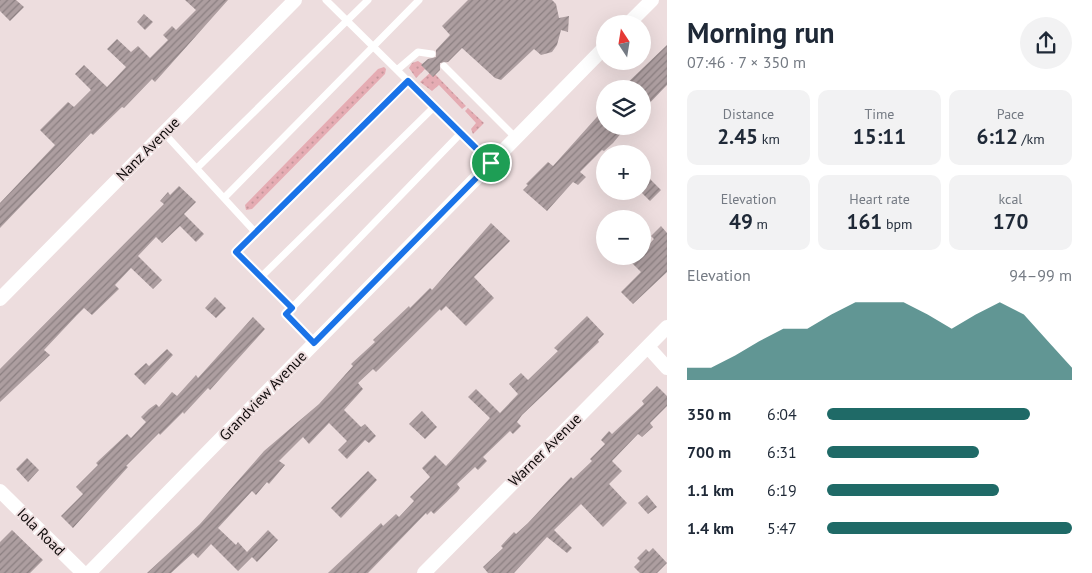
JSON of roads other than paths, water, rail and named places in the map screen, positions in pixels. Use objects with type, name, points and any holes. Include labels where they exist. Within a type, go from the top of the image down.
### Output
[{"type":"street","name":"Nanz Avenue","points":[[0,299],[295,0]]},
{"type":"street","points":[[637,15],[652,0]]},
{"type":"street","name":"Grandview Avenue","points":[[88,573],[596,56]]},
{"type":"street","name":"Warner Avenue","points":[[424,573],[667,327]]},
{"type":"street","points":[[648,347],[667,368]]},
{"type":"street","name":"Iola Road","points":[[0,491],[83,573]]},
{"type":"lane","points":[[326,0],[491,163]]},
{"type":"lane","points":[[196,168],[368,0]]},
{"type":"lane","points":[[224,198],[419,0]]},
{"type":"lane","points":[[397,70],[418,52],[432,54]]},
{"type":"lane","points":[[444,66],[516,138]]},
{"type":"lane","points":[[292,308],[236,252],[408,81]]},
{"type":"lane","points":[[262,277],[434,107]]},
{"type":"lane","points":[[164,133],[256,232]]},
{"type":"lane","points":[[314,343],[286,314],[461,133]]}]
